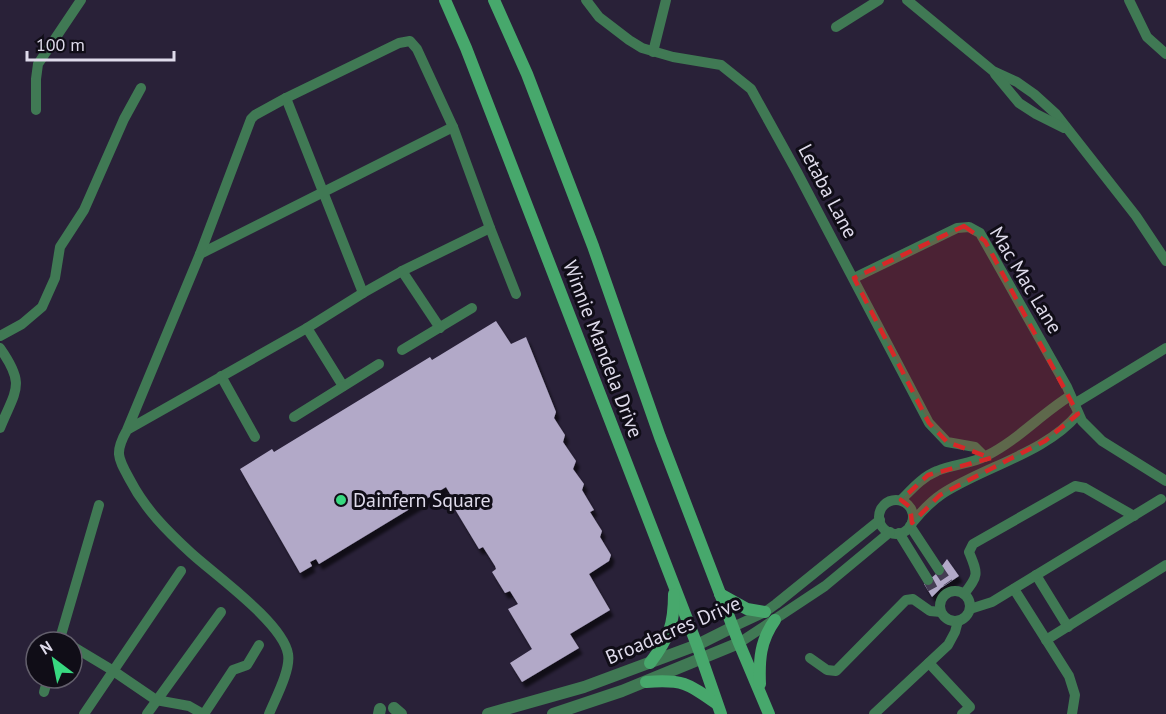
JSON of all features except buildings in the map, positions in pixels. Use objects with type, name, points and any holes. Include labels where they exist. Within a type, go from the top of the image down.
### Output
[{"type":"main road","name":"Winnie Mandela Drive","points":[[444,0],[471,59],[697,645],[719,709]]},
{"type":"main road","name":"Winnie Mandela Drive","points":[[494,0],[527,74],[585,225],[660,437],[739,643],[769,714]]},
{"type":"main road","points":[[650,663],[671,630],[674,586]]},
{"type":"main road","points":[[720,594],[754,612],[765,612]]},
{"type":"main road","points":[[760,692],[760,652],[763,639],[775,620]]},
{"type":"main road","points":[[646,682],[680,681],[691,686],[719,709]]},
{"type":"street","points":[[36,110],[38,64],[81,0]]},
{"type":"street","name":"Letaba Lane","points":[[586,0],[599,17],[628,40],[654,52],[673,57],[722,64],[751,89],[762,105],[929,423],[948,442],[975,447],[985,457]]},
{"type":"street","points":[[654,52],[666,0]]},
{"type":"street","points":[[836,27],[879,0]]},
{"type":"street","points":[[907,0],[993,71],[1019,103],[1072,133]]},
{"type":"street","points":[[1129,0],[1147,37],[1166,54]]},
{"type":"street","points":[[269,714],[288,666],[289,655],[285,643],[273,626],[190,552],[146,507],[119,459],[119,444],[127,430],[200,254],[251,119],[286,99],[399,43],[410,42],[417,49],[453,128],[516,294]]},
{"type":"street","points":[[993,71],[1017,82],[1056,114],[1149,234],[1166,261]]},
{"type":"street","points":[[0,339],[42,307],[55,278],[60,247],[84,210],[124,119],[141,88]]},
{"type":"street","points":[[286,99],[363,293]]},
{"type":"street","points":[[200,254],[453,128]]},
{"type":"street","name":"Mac Mac Lane","points":[[854,278],[957,228],[964,226],[974,229],[985,241],[1074,405]]},
{"type":"street","points":[[127,430],[402,271],[490,228]]},
{"type":"street","points":[[402,271],[440,328]]},
{"type":"street","points":[[402,350],[472,308]]},
{"type":"street","points":[[307,328],[343,386]]},
{"type":"street","points":[[0,348],[13,367],[17,384],[0,428]]},
{"type":"street","points":[[928,580],[894,533],[883,527],[880,510],[887,502],[901,500],[921,481],[937,471],[985,457],[1008,443],[1049,410],[1074,405],[1166,348]]},
{"type":"street","points":[[294,417],[379,364]]},
{"type":"street","points":[[221,376],[255,437]]},
{"type":"street","points":[[1074,405],[1086,426],[1102,441],[1166,481]]},
{"type":"street","points":[[894,533],[911,524],[940,495],[1045,441],[1069,424],[1074,405]]},
{"type":"street","points":[[964,594],[975,580],[977,572],[969,552],[973,544],[1075,486],[1085,488],[1134,516]]},
{"type":"street","points":[[970,609],[992,602],[1161,499]]},
{"type":"street","points":[[901,500],[910,507],[911,524],[939,570]]},
{"type":"street","points":[[64,630],[99,505]]},
{"type":"street","name":"Broadacres Drive","points":[[488,714],[584,687],[650,663],[697,645],[765,612],[880,520]]},
{"type":"street","name":"Broadacres Drive","points":[[553,714],[646,682],[739,643],[825,586],[894,533]]},
{"type":"street","points":[[917,562],[929,554]]},
{"type":"street","points":[[1046,640],[1166,566]]},
{"type":"street","points":[[84,714],[181,571]]},
{"type":"street","points":[[1036,575],[1068,627]]},
{"type":"street","points":[[810,658],[830,672],[838,670],[906,600],[913,599],[930,611],[950,587],[964,594],[969,600],[970,609],[965,617],[958,621],[952,638],[929,663],[874,714]]},
{"type":"street","points":[[1014,589],[1069,676],[1076,695],[1072,714]]},
{"type":"street","points":[[939,602],[948,619],[958,621]]},
{"type":"street","points":[[147,714],[221,612]]},
{"type":"street","points":[[84,653],[156,700],[189,705],[203,714],[233,670],[247,665],[259,645]]},
{"type":"street","points":[[929,663],[969,712]]},
{"type":"highlighted area","points":[[964,226],[985,241],[1078,414],[1045,441],[940,495],[912,523],[910,507],[901,500],[928,475],[991,458],[947,442],[929,423],[854,278]]},
{"type":"tunnel","points":[[939,570],[948,583]]},
{"type":"tunnel","points":[[928,580],[935,593]]},
{"type":"place","name":"Dainfern Square","points":[[341,500]]}]
